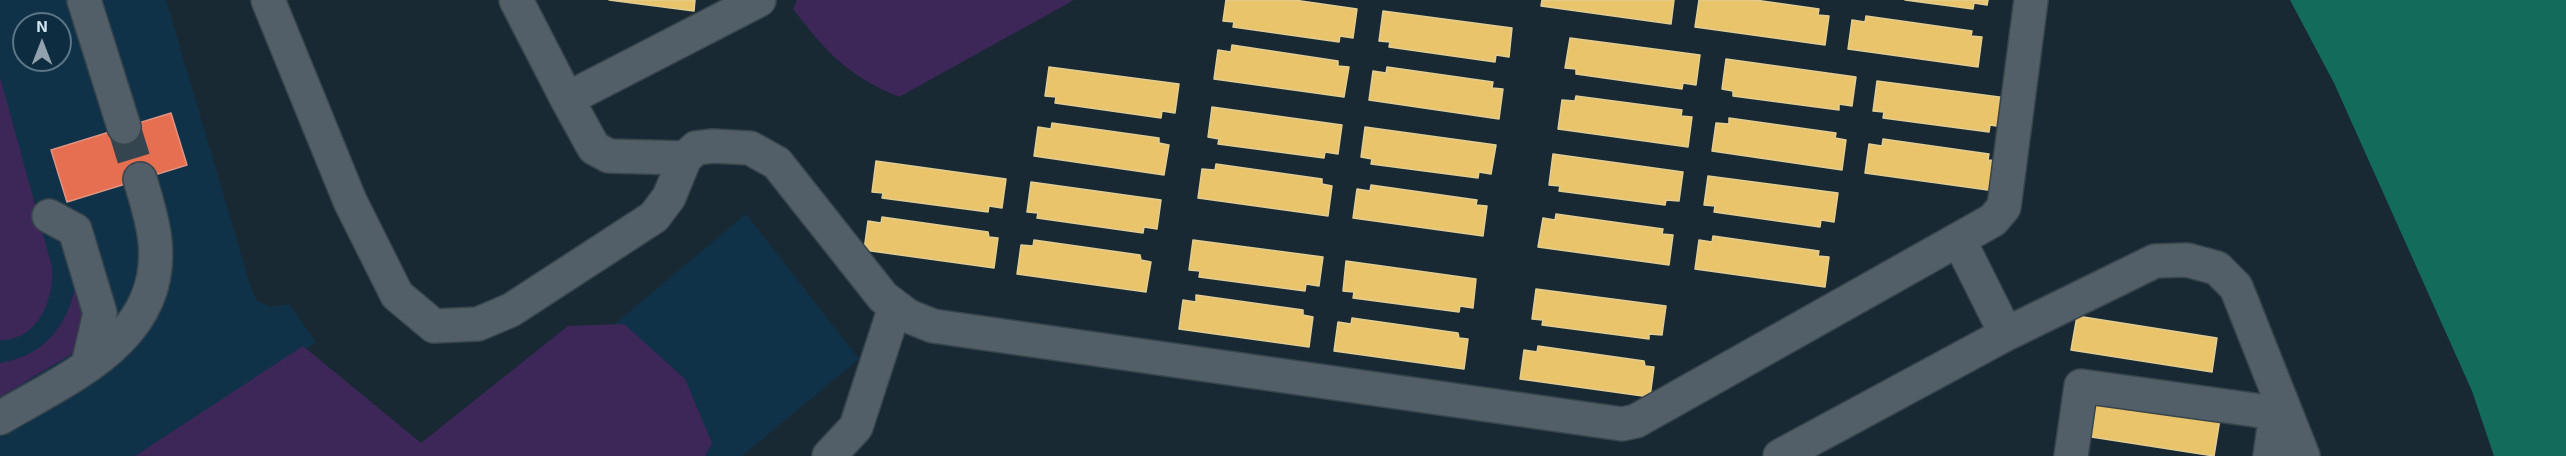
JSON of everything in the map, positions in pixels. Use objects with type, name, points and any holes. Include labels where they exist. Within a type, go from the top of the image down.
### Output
[{"type":"lane","points":[[84,0],[124,127]]},
{"type":"lane","points":[[268,0],[350,201],[397,295],[434,326],[478,324],[511,309],[654,217],[669,197],[685,158],[696,148],[741,147],[750,148],[777,163],[883,297],[908,316],[933,326],[1622,424],[1636,421],[1993,220],[2004,207],[2031,0]]},
{"type":"lane","points":[[516,0],[594,148],[609,156],[685,158]]},
{"type":"lane","points":[[567,99],[759,0]]},
{"type":"lane","points":[[0,418],[105,354],[128,332],[144,305],[152,285],[156,244],[153,223],[140,179]]},
{"type":"lane","points":[[49,216],[75,230],[100,313],[88,365]]},
{"type":"lane","points":[[1959,240],[2006,334]]},
{"type":"lane","points":[[1780,456],[2006,334],[2155,261],[2187,260],[2217,268],[2236,287],[2281,410],[2303,456]]},
{"type":"lane","points":[[829,456],[856,427],[895,307]]},
{"type":"lane","points":[[2071,456],[2081,386],[2281,410]]},
{"type":"lane","points":[[2270,456],[2281,410]]},
{"type":"shaded area","points":[[0,0],[166,0],[251,288],[257,301],[271,307],[289,304],[316,342],[164,456],[0,456]]},
{"type":"shaded area","points":[[797,0],[1074,0],[899,97],[865,80],[839,61],[793,9]]},
{"type":"shaded area","points":[[2290,0],[2566,0],[2566,456],[2494,456],[2472,391],[2334,83]]},
{"type":"shaded area","points":[[0,77],[52,267],[52,279],[47,304],[34,326],[13,338],[0,340]]},
{"type":"shaded area","points":[[746,214],[859,359],[742,456],[449,456],[536,390]]},
{"type":"shaded area","points":[[76,283],[89,313],[80,349],[0,397],[0,363],[29,354],[52,336],[67,313]]},
{"type":"shaded area","points":[[624,324],[685,379],[712,443],[705,456],[135,456],[303,346],[421,443],[568,326]]},
{"type":"building: Homes","points":[[609,0],[695,0],[694,11]]},
{"type":"building: Homes","points":[[1226,0],[1294,0],[1357,9],[1353,38],[1340,36],[1339,42],[1233,27],[1234,22],[1223,21]]},
{"type":"building: Homes","points":[[1542,0],[1674,0],[1671,24],[1541,6]]},
{"type":"building: Homes","points":[[1699,0],[1755,0],[1819,9],[1818,15],[1829,16],[1825,45],[1695,27]]},
{"type":"building: Homes","points":[[1905,0],[1988,0],[1987,5],[1974,3],[1973,9]]},
{"type":"building: Homes","points":[[1383,11],[1512,28],[1509,57],[1496,55],[1495,62],[1389,47],[1390,42],[1379,41]]},
{"type":"building: Homes","points":[[1866,16],[1972,31],[1971,36],[1982,37],[1978,67],[1848,49],[1852,20],[1865,22]]},
{"type":"building: Homes","points":[[1570,38],[1700,55],[1696,85],[1683,83],[1682,89],[1576,74],[1576,69],[1565,68]]},
{"type":"building: Homes","points":[[1232,45],[1338,61],[1338,66],[1349,67],[1344,97],[1214,79],[1218,50],[1231,52]]},
{"type":"building: Homes","points":[[1726,59],[1856,77],[1852,106],[1839,104],[1839,110],[1733,96],[1733,91],[1722,89]]},
{"type":"building: Homes","points":[[1049,67],[1179,84],[1175,113],[1162,111],[1161,118],[1055,103],[1056,97],[1045,96]]},
{"type":"building: Homes","points":[[1387,67],[1493,82],[1492,88],[1503,89],[1499,119],[1369,100],[1373,71],[1386,73]]},
{"type":"building: Homes","points":[[1877,81],[2007,98],[2003,127],[1990,125],[1989,132],[1883,118],[1884,112],[1873,111]]},
{"type":"building: Homes","points":[[1576,96],[1682,110],[1681,116],[1692,117],[1688,147],[1558,129],[1562,100],[1575,101]]},
{"type":"building: Homes","points":[[1212,107],[1342,125],[1338,154],[1325,152],[1324,158],[1218,144],[1219,139],[1208,137]]},
{"type":"building: Homes","points":[[1729,118],[1836,133],[1835,138],[1846,140],[1842,170],[1712,151],[1716,123],[1729,124]]},
{"type":"building: Homes","points":[[1052,123],[1159,138],[1159,143],[1169,145],[1164,175],[1034,156],[1038,127],[1051,129]]},
{"type":"building: Homes","points":[[1365,127],[1496,145],[1491,174],[1479,172],[1478,178],[1371,164],[1372,159],[1361,157]]},
{"type":"building: Homes","points":[[1883,139],[1989,154],[1988,160],[1999,161],[1995,191],[1865,173],[1869,144],[1882,146]]},
{"type":"building: Homes","points":[[1553,154],[1683,172],[1679,201],[1666,200],[1665,205],[1559,191],[1560,186],[1549,185]]},
{"type":"building: Homes","points":[[876,161],[1006,179],[1002,208],[989,206],[988,212],[882,198],[883,193],[872,192]]},
{"type":"building: Homes","points":[[1216,164],[1322,179],[1322,184],[1332,186],[1328,216],[1198,198],[1202,169],[1215,170]]},
{"type":"building: Homes","points":[[1708,176],[1838,193],[1834,222],[1821,220],[1820,227],[1714,212],[1715,206],[1704,205]]},
{"type":"building: Homes","points":[[1031,182],[1161,200],[1157,229],[1144,227],[1143,233],[1037,218],[1038,213],[1027,212]]},
{"type":"building: Homes","points":[[1371,185],[1477,200],[1476,205],[1487,206],[1483,236],[1353,218],[1357,189],[1370,191]]},
{"type":"building: Homes","points":[[1556,214],[1663,229],[1662,234],[1673,235],[1669,265],[1538,247],[1543,218],[1555,220]]},
{"type":"building: Homes","points":[[882,217],[988,232],[989,237],[998,238],[994,268],[864,250],[868,221],[881,223]]},
{"type":"building: Homes","points":[[1713,236],[1819,251],[1818,256],[1829,257],[1825,287],[1695,269],[1699,240],[1712,242]]},
{"type":"building: Homes","points":[[1034,240],[1140,255],[1141,260],[1151,262],[1146,292],[1017,274],[1021,245],[1033,246]]},
{"type":"building: Homes","points":[[1193,240],[1323,257],[1319,286],[1306,284],[1305,291],[1199,277],[1200,271],[1189,270]]},
{"type":"building: Homes","points":[[1346,261],[1476,279],[1473,308],[1460,306],[1459,312],[1353,298],[1354,292],[1343,291]]},
{"type":"building: Homes","points":[[1536,289],[1666,306],[1662,335],[1649,334],[1649,339],[1542,325],[1543,320],[1532,319]]},
{"type":"building: Homes","points":[[1196,295],[1303,310],[1303,315],[1313,317],[1309,347],[1179,329],[1183,300],[1196,302]]},
{"type":"building: Homes","points":[[2077,316],[2217,338],[2212,372],[2071,350]]},
{"type":"building: Homes","points":[[1352,318],[1458,333],[1459,338],[1468,339],[1464,369],[1334,351],[1338,322],[1351,324]]},
{"type":"building: Homes","points":[[1538,346],[1644,361],[1645,366],[1654,367],[1650,397],[1520,379],[1524,350],[1537,352]]},
{"type":"building: Homes","points":[[2090,400],[2220,419],[2214,456],[2085,436]]},
{"type":"building: Shops","points":[[171,113],[187,165],[67,202],[51,150]]},
{"type":"tunnel","points":[[124,127],[140,179]]}]
